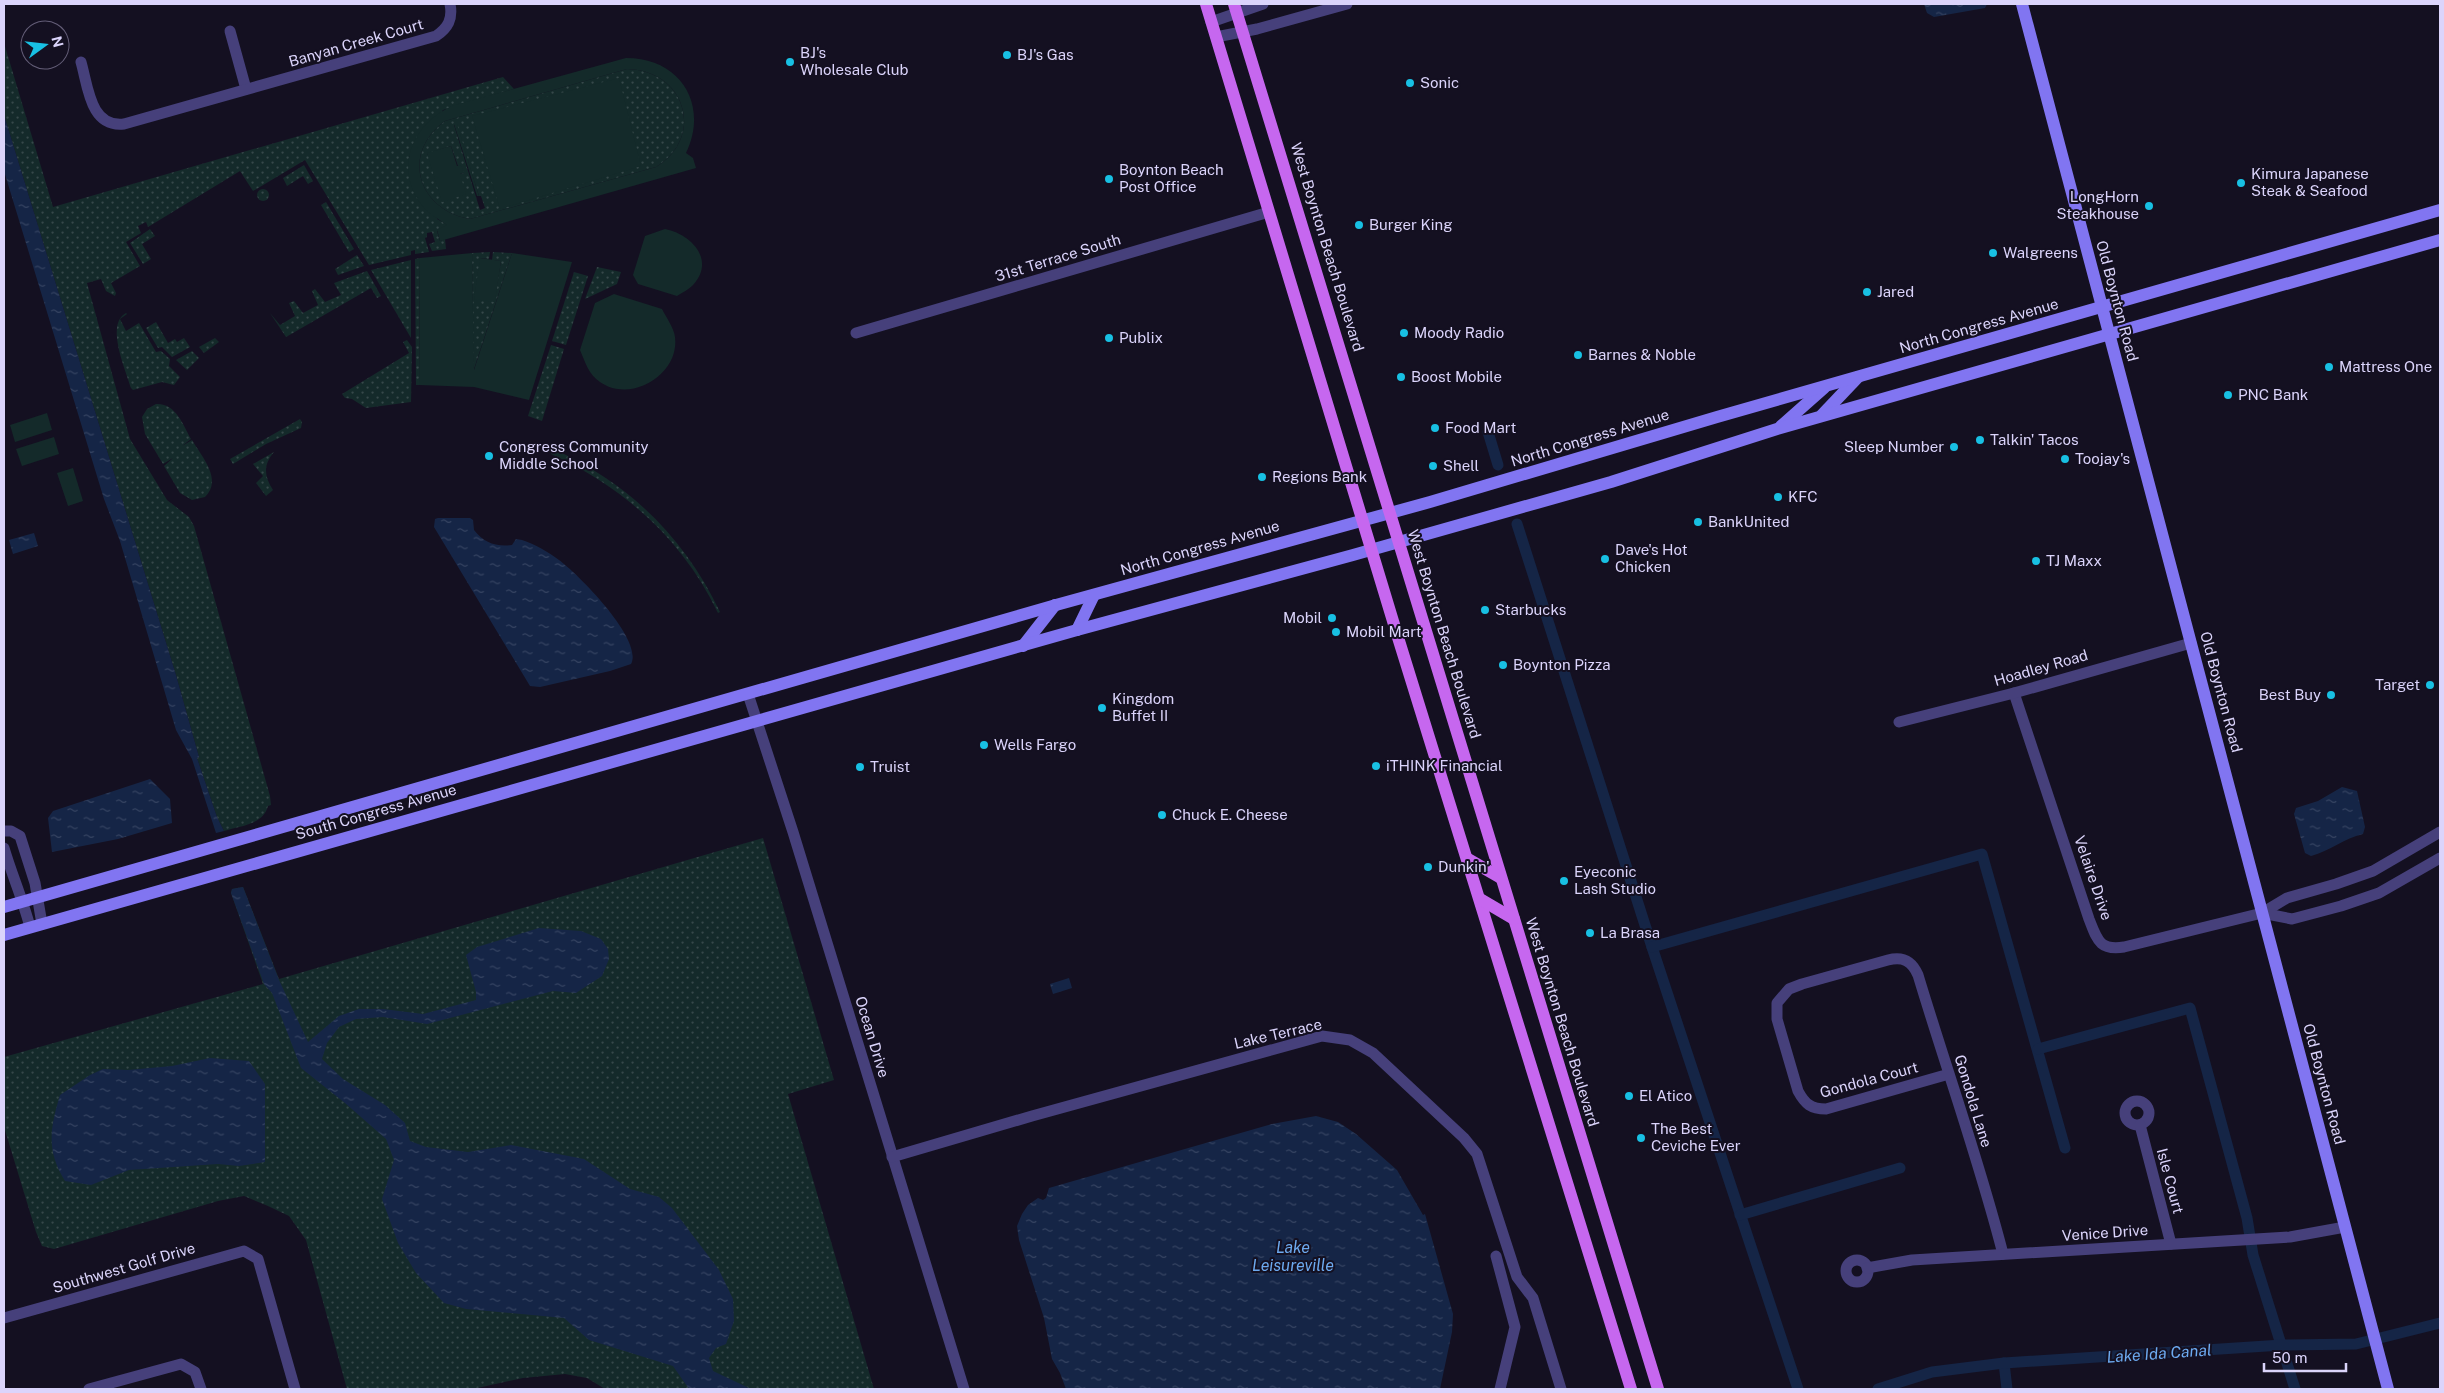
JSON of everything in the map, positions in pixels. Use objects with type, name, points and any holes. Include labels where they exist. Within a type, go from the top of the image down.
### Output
[{"type":"main road","points":[[1206,4],[1631,1389]]},
{"type":"main road","name":"Old Boynton Road","points":[[2022,4],[2388,1389]]},
{"type":"main road","name":"West Boynton Beach Boulevard","points":[[1235,8],[1391,512],[1658,1389]]},
{"type":"main road","name":"North Congress Avenue","points":[[748,694],[1056,605],[1588,457],[1826,386],[2440,210]]},
{"type":"main road","points":[[758,721],[1077,630],[1372,550],[1611,482],[1777,429],[2440,240]]},
{"type":"main road","points":[[1820,417],[1858,377]]},
{"type":"main road","points":[[1777,429],[1826,386]]},
{"type":"main road","points":[[1077,630],[1094,595]]},
{"type":"main road","points":[[1023,646],[1056,605]]},
{"type":"main road","name":"South Congress Avenue","points":[[4,907],[748,694]]},
{"type":"main road","name":"South Congress Avenue","points":[[4,935],[758,721]]},
{"type":"main road","points":[[1468,859],[1501,878]]},
{"type":"main road","points":[[1480,899],[1514,919]]},
{"type":"street","name":"Banyan Creek Court","points":[[81,62],[95,109],[107,124],[115,125],[436,36],[449,23],[451,15],[450,4]]},
{"type":"street","points":[[1211,22],[1235,8],[1263,4]]},
{"type":"street","points":[[1216,37],[1243,32],[1347,4]]},
{"type":"street","points":[[230,31],[246,89]]},
{"type":"street","name":"31st Terrace South","points":[[856,333],[1269,212]]},
{"type":"street","name":"Hoadley Road","points":[[1899,722],[2014,693],[2191,643]]},
{"type":"street","name":"Velaire Drive","points":[[2014,693],[2090,918],[2100,942],[2112,948],[2124,947],[2262,913]]},
{"type":"street","name":"Ocean Drive","points":[[748,694],[758,721],[964,1389]]},
{"type":"street","points":[[4,831],[11,830],[20,836],[37,898],[36,925]]},
{"type":"street","points":[[2262,913],[2287,898],[2373,871],[2440,832]]},
{"type":"street","points":[[4,848],[16,889],[36,925]]},
{"type":"street","points":[[2262,913],[2292,919],[2341,906],[2379,893],[2440,858]]},
{"type":"street","name":"Gondola Court","points":[[1907,960],[1899,958],[1888,960],[1820,979],[1790,989],[1781,996],[1777,1003],[1777,1019],[1798,1091],[1808,1106],[1813,1109],[1826,1109],[1949,1074]]},
{"type":"street","name":"Gondola Lane","points":[[1907,960],[1914,966],[1918,975],[2003,1254]]},
{"type":"street","name":"Lake Terrace","points":[[892,1157],[1032,1116],[1322,1036],[1350,1040],[1373,1053],[1464,1138],[1477,1154],[1517,1277],[1533,1298],[1562,1389]]},
{"type":"street","name":"Isle Court","points":[[2140,1125],[2171,1244]]},
{"type":"street","name":"Venice Drive","points":[[1867,1268],[1912,1260],[2270,1238],[2345,1227]]},
{"type":"street","name":"Southwest Golf Drive","points":[[4,1318],[236,1252],[252,1254],[258,1259],[296,1389]]},
{"type":"street","points":[[1496,1256],[1515,1319],[1515,1327],[1500,1389]]},
{"type":"street","points":[[89,1389],[182,1364],[195,1372],[200,1389]]},
{"type":"green space","points":[[4,43],[53,207],[503,77],[514,89],[443,110],[409,157],[437,219],[448,225],[437,231],[440,241],[445,239],[446,249],[432,251],[429,244],[435,242],[432,232],[427,233],[425,238],[429,252],[415,254],[415,250],[411,251],[411,255],[369,265],[305,160],[253,191],[240,171],[148,227],[146,222],[138,226],[141,233],[126,242],[140,266],[111,283],[116,293],[115,296],[106,291],[101,279],[87,283],[130,439],[167,500],[189,517],[194,526],[270,796],[271,805],[268,806],[261,817],[244,826],[224,831],[217,817],[197,758],[199,757],[176,675],[4,115]]},
{"type":"green space","points":[[626,58],[645,60],[662,66],[675,75],[685,88],[692,102],[694,118],[692,135],[686,153],[693,158],[696,168],[440,241],[437,230],[447,225],[425,209],[415,195],[410,180],[408,164],[417,136],[427,123],[455,105]],"holes":[[[627,69],[647,72],[663,80],[675,92],[682,107],[684,123],[681,139],[671,154],[656,167],[470,219],[452,214],[438,205],[427,193],[421,179],[419,164],[423,149],[431,134],[445,121]]]},
{"type":"green space","points":[[627,69],[647,72],[663,80],[675,92],[682,107],[684,123],[681,139],[671,154],[656,167],[470,219],[452,214],[438,205],[427,193],[421,179],[419,164],[423,149],[431,134],[445,121]],"holes":[[[456,124],[479,196],[481,196],[485,208],[480,210],[454,125]],[[451,146],[458,166],[464,173],[460,174],[427,154]]]},
{"type":"green space","points":[[619,78],[641,166],[500,209],[472,116]]},
{"type":"green space","points":[[454,124],[457,124],[479,196],[477,196]]},
{"type":"green space","points":[[451,146],[457,166],[461,165],[464,173],[460,174],[466,194],[442,202],[427,153]]},
{"type":"green space","points":[[304,165],[313,181],[308,184],[303,176],[287,186],[283,178]]},
{"type":"green space","points":[[263,189],[269,195],[263,201],[257,195]]},
{"type":"green space","points":[[326,202],[354,249],[349,252],[321,205]]},
{"type":"green space","points":[[150,229],[155,236],[142,244],[151,259],[143,264],[130,243]]},
{"type":"green space","points":[[665,229],[684,236],[691,242],[701,258],[702,266],[699,276],[693,285],[677,296],[638,284],[633,275],[645,236]]},
{"type":"green space","points":[[490,252],[489,259],[480,258],[494,302],[501,261],[492,260],[493,252],[512,253],[473,372],[472,253]]},
{"type":"green space","points":[[472,253],[474,370],[512,253],[572,262],[529,400],[474,387],[419,385],[420,258]]},
{"type":"green space","points":[[357,255],[364,266],[338,275],[335,269]]},
{"type":"green space","points":[[420,258],[419,385],[416,385],[415,259]]},
{"type":"green space","points":[[480,258],[501,261],[495,302],[474,299]]},
{"type":"green space","points":[[411,260],[411,338],[371,270]]},
{"type":"green space","points":[[597,267],[621,272],[617,284],[585,299]]},
{"type":"green space","points":[[367,271],[381,296],[377,298],[371,288],[286,337],[270,313],[280,325],[295,316],[289,303],[294,301],[303,313],[318,305],[312,291],[315,289],[325,302],[341,295],[334,283]]},
{"type":"green space","points":[[574,272],[588,276],[566,345],[552,341]]},
{"type":"green space","points":[[614,294],[662,309],[672,326],[675,337],[670,363],[651,382],[639,387],[626,389],[612,388],[600,382],[590,372],[580,350],[595,303]]},
{"type":"green space","points":[[120,319],[126,331],[139,323],[156,352],[161,351],[170,359],[169,366],[180,377],[174,385],[162,382],[133,390],[122,359],[117,337],[117,327]]},
{"type":"green space","points":[[156,322],[168,343],[175,339],[177,342],[184,338],[190,347],[172,357],[162,347],[158,348],[146,328]]},
{"type":"green space","points":[[215,338],[219,342],[204,353],[199,347]]},
{"type":"green space","points":[[407,340],[412,347],[411,402],[366,408],[352,399],[345,398],[342,394],[409,353],[403,342]]},
{"type":"green space","points":[[551,345],[564,349],[542,421],[528,416]]},
{"type":"green space","points":[[192,351],[199,358],[187,370],[176,360]]},
{"type":"green space","points":[[156,404],[169,407],[174,411],[191,439],[182,446],[192,440],[209,468],[212,483],[205,497],[192,500],[180,493],[164,466],[173,458],[163,464],[145,434],[142,417],[147,409]]},
{"type":"green space","points":[[47,413],[52,430],[15,442],[10,425]]},
{"type":"green space","points":[[300,419],[302,422],[301,428],[266,444],[233,464],[230,459]]},
{"type":"green space","points":[[54,437],[59,454],[22,466],[16,449]]},
{"type":"green space","points":[[553,449],[580,462],[606,478],[652,515],[690,560],[720,612],[718,613],[704,587],[687,562],[649,518],[603,482],[551,454],[550,451]]},
{"type":"green space","points":[[274,452],[266,466],[266,475],[273,490],[266,496],[256,483],[263,476],[253,464]]},
{"type":"green space","points":[[73,468],[83,501],[68,506],[57,473]]},
{"type":"green space","points":[[763,838],[834,1080],[788,1094],[874,1389],[605,1389],[587,1378],[565,1374],[523,1378],[473,1389],[347,1389],[306,1240],[289,1216],[268,1206],[244,1196],[218,1201],[54,1249],[42,1246],[4,1127],[4,1057],[263,984],[231,893],[232,889],[243,887],[279,979]]},
{"type":"water","points":[[1924,4],[1987,4],[1985,8],[1934,17],[1927,13]]},
{"type":"water","points":[[4,115],[176,675],[199,757],[197,758],[217,817],[224,831],[216,833],[192,759],[176,730],[120,541],[104,499],[4,171]]},
{"type":"water","points":[[470,518],[473,520],[474,530],[486,541],[496,545],[512,545],[516,539],[522,540],[541,548],[559,560],[594,593],[619,624],[628,640],[632,653],[631,664],[610,671],[540,687],[530,686],[434,527],[435,519]]},
{"type":"water","points":[[34,533],[38,546],[13,554],[9,540]]},
{"type":"water","points":[[150,779],[170,799],[172,823],[118,839],[52,852],[48,818],[53,811]]},
{"type":"water","points":[[2342,787],[2357,791],[2365,827],[2363,834],[2350,838],[2318,854],[2311,856],[2305,853],[2294,814],[2296,808],[2318,801]]},
{"type":"water","points":[[243,887],[279,980],[308,1042],[339,1016],[359,1009],[383,1009],[423,1014],[476,1000],[476,992],[466,955],[477,947],[539,928],[581,931],[601,939],[608,949],[609,959],[602,976],[576,993],[553,991],[427,1024],[383,1017],[356,1019],[339,1027],[327,1043],[322,1059],[343,1079],[385,1105],[405,1123],[410,1141],[426,1147],[468,1152],[511,1145],[584,1159],[630,1189],[659,1197],[672,1208],[719,1270],[733,1299],[734,1321],[726,1344],[716,1348],[709,1358],[713,1371],[751,1389],[689,1389],[673,1366],[589,1340],[564,1318],[466,1309],[444,1303],[416,1273],[398,1243],[382,1199],[394,1160],[386,1139],[301,1068],[272,993],[264,984],[231,893],[232,889]]},
{"type":"water","points":[[1069,978],[1072,988],[1053,994],[1050,984]]},
{"type":"water","points":[[210,1058],[249,1061],[265,1084],[265,1162],[239,1166],[218,1164],[129,1170],[91,1185],[65,1181],[52,1149],[52,1129],[60,1095],[90,1075],[103,1069],[128,1070],[172,1066]]},
{"type":"water","name":"Lake Leisureville","points":[[1316,1116],[1338,1122],[1356,1134],[1397,1170],[1423,1215],[1425,1214],[1453,1314],[1452,1332],[1440,1389],[1066,1389],[1052,1359],[1044,1318],[1019,1240],[1017,1226],[1028,1205],[1038,1198],[1043,1200],[1046,1198],[1049,1188],[1272,1124]]},
{"type":"waterway","points":[[1488,432],[1498,465]]},
{"type":"waterway","points":[[1517,524],[1652,947],[1798,1389]]},
{"type":"waterway","points":[[1652,947],[1982,854],[2065,1148]]},
{"type":"waterway","points":[[2038,1049],[2190,1008],[2247,1218],[2253,1255],[2295,1389]]},
{"type":"waterway","points":[[1740,1215],[1900,1168]]},
{"type":"waterway","name":"Lake Ida Canal","points":[[1878,1389],[1932,1372],[2004,1363],[2282,1345],[2356,1344],[2440,1323]]},
{"type":"waterway","points":[[2004,1363],[2007,1389]]},
{"type":"place","name":"BJ's Gas","points":[[1007,55]]},
{"type":"place","name":"BJ's Wholesale Club","points":[[790,62]]},
{"type":"place","name":"Sonic","points":[[1410,83]]},
{"type":"place","name":"Boynton Beach Post Office","points":[[1109,179]]},
{"type":"place","name":"Kimura Japanese Steak & Seafood","points":[[2241,183]]},
{"type":"place","name":"LongHorn Steakhouse","points":[[2149,206]]},
{"type":"place","name":"Burger King","points":[[1359,225]]},
{"type":"place","name":"Walgreens","points":[[1993,253]]},
{"type":"place","name":"Jared","points":[[1867,292]]},
{"type":"place","name":"Moody Radio","points":[[1404,333]]},
{"type":"place","name":"Publix","points":[[1109,338]]},
{"type":"place","name":"Barnes & Noble","points":[[1578,355]]},
{"type":"place","name":"Mattress One","points":[[2329,367]]},
{"type":"place","name":"Boost Mobile","points":[[1401,377]]},
{"type":"place","name":"PNC Bank","points":[[2228,395]]},
{"type":"place","name":"Food Mart","points":[[1435,428]]},
{"type":"place","name":"Talkin' Tacos","points":[[1980,440]]},
{"type":"place","name":"Sleep Number","points":[[1954,447]]},
{"type":"place","name":"Congress Community Middle School","points":[[489,456]]},
{"type":"place","name":"Toojay's","points":[[2065,459]]},
{"type":"place","name":"Shell","points":[[1433,466]]},
{"type":"place","name":"Regions Bank","points":[[1262,477]]},
{"type":"place","name":"KFC","points":[[1778,497]]},
{"type":"place","name":"BankUnited","points":[[1698,522]]},
{"type":"place","name":"Dave's Hot Chicken","points":[[1605,559]]},
{"type":"place","name":"TJ Maxx","points":[[2036,561]]},
{"type":"place","name":"Starbucks","points":[[1485,610]]},
{"type":"place","name":"Mobil","points":[[1332,618]]},
{"type":"place","name":"Mobil Mart","points":[[1336,632]]},
{"type":"place","name":"Boynton Pizza","points":[[1503,665]]},
{"type":"place","name":"Target","points":[[2430,685]]},
{"type":"place","name":"Best Buy","points":[[2331,695]]},
{"type":"place","name":"Kingdom Buffet II","points":[[1102,708]]},
{"type":"place","name":"Wells Fargo","points":[[984,745]]},
{"type":"place","name":"iTHINK Financial","points":[[1376,766]]},
{"type":"place","name":"Truist","points":[[860,767]]},
{"type":"place","name":"Chuck E. Cheese","points":[[1162,815]]},
{"type":"place","name":"Dunkin'","points":[[1428,867]]},
{"type":"place","name":"Eyeconic Lash Studio","points":[[1564,881]]},
{"type":"place","name":"La Brasa","points":[[1590,933]]},
{"type":"place","name":"El Atico","points":[[1629,1096]]},
{"type":"place","name":"The Best Ceviche Ever","points":[[1641,1138]]}]
